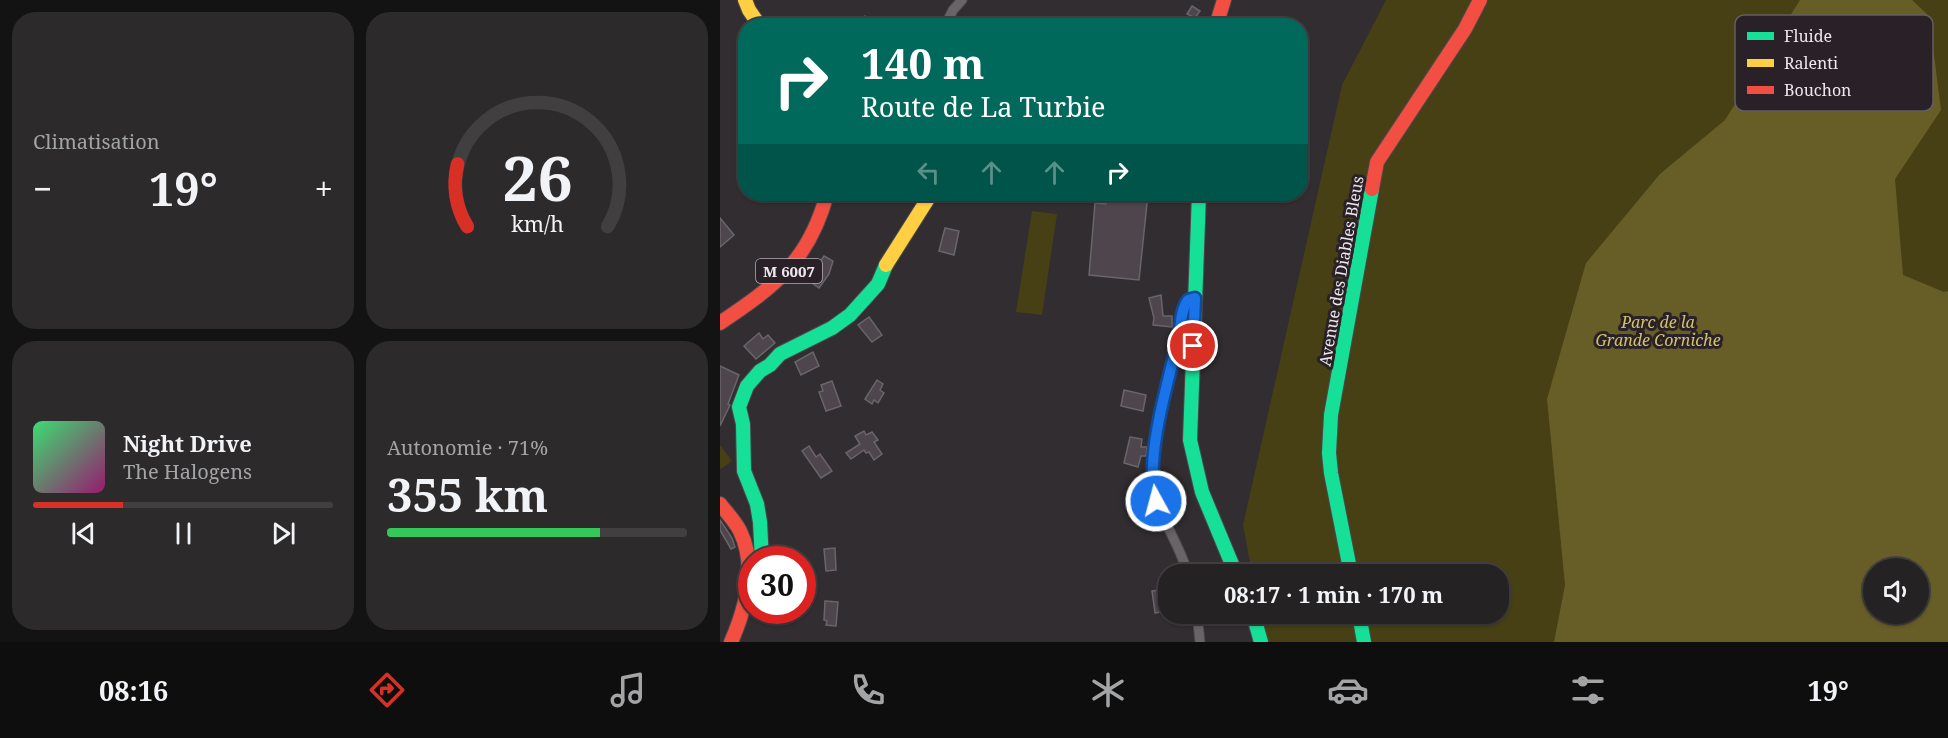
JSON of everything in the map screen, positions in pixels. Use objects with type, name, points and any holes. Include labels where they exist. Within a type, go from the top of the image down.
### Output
[{"type":"main road","points":[[745,0],[754,18]]},
{"type":"main road","points":[[1218,18],[1224,0]]},
{"type":"main road","name":"Avenue des Diables Bleus","points":[[1349,564],[1331,473],[1329,453],[1331,415],[1377,162],[1464,29],[1480,0]]},
{"type":"main road","name":"M 6007","points":[[720,323],[763,294],[790,270],[811,240],[825,201]]},
{"type":"main road","points":[[760,546],[757,504],[744,471],[743,424],[739,407],[747,386],[780,354],[832,328],[863,302],[878,284],[889,258],[926,201]]},
{"type":"main road","points":[[1199,201],[1190,440],[1198,482],[1232,564]]},
{"type":"main road","points":[[720,504],[741,534],[745,546]]},
{"type":"main road","points":[[720,637],[730,642],[740,624]]},
{"type":"main road","points":[[1256,624],[1261,642]]},
{"type":"main road","points":[[1361,624],[1364,642]]},
{"type":"street","points":[[949,18],[962,0]]},
{"type":"street","points":[[1185,564],[1156,501],[1153,463],[1156,437],[1184,305],[1188,300],[1195,298]]},
{"type":"street","points":[[1198,624],[1200,642]]},
{"type":"green space","name":"Parc de la Grande Corniche","points":[[1386,0],[1948,0],[1948,642],[1264,642],[1261,624],[1509,624],[1509,564],[1250,564],[1243,525],[1342,85]]},
{"type":"green space","points":[[1800,0],[1912,0],[1928,15],[1791,15]]},
{"type":"green space","points":[[1933,47],[1941,110],[1895,179],[1903,275],[1944,292],[1948,291],[1948,642],[1554,642],[1565,585],[1547,399],[1586,263],[1660,174],[1725,120],[1735,104],[1735,111],[1933,111]]},
{"type":"green space","points":[[1032,211],[1057,214],[1042,315],[1016,312]]},
{"type":"green space","points":[[720,445],[732,461],[721,469],[720,468]]},
{"type":"building","points":[[1192,6],[1200,11],[1195,18],[1187,14]]},
{"type":"building","points":[[1106,201],[1147,201],[1139,280],[1089,275],[1095,203],[1106,204]]},
{"type":"building","points":[[720,218],[734,235],[720,247]]},
{"type":"building","points":[[945,228],[959,231],[954,255],[939,251]]},
{"type":"building","points":[[824,256],[833,261],[829,274],[819,288],[808,280]]},
{"type":"building","points":[[1161,295],[1163,316],[1172,316],[1172,327],[1153,325],[1154,318],[1149,298]]},
{"type":"building","points":[[869,317],[882,335],[872,342],[858,325]]},
{"type":"building","points":[[759,333],[763,339],[768,335],[775,343],[756,359],[744,346]]},
{"type":"building","points":[[813,352],[819,366],[801,375],[795,362]]},
{"type":"building","points":[[720,366],[739,375],[728,404],[730,405],[720,426]]},
{"type":"building","points":[[877,380],[883,384],[880,390],[884,393],[878,403],[874,400],[872,404],[865,399]]},
{"type":"building","points":[[832,381],[841,406],[826,411],[819,392],[823,391],[821,385]]},
{"type":"building","points":[[1124,390],[1146,395],[1143,411],[1121,406]]},
{"type":"building","points":[[864,431],[866,435],[872,432],[878,440],[874,442],[882,454],[874,460],[869,452],[866,453],[864,450],[851,459],[846,453],[860,444],[855,436]]},
{"type":"building","points":[[1130,437],[1142,439],[1141,447],[1147,447],[1146,456],[1141,456],[1138,467],[1124,463]]},
{"type":"building","points":[[809,446],[816,457],[820,454],[832,471],[821,478],[802,451]]},
{"type":"building","points":[[720,520],[732,538],[735,547],[731,549],[720,530]]},
{"type":"building","points":[[835,548],[836,570],[826,571],[824,549]]},
{"type":"building","points":[[1158,590],[1158,613],[1155,613],[1152,591]]},
{"type":"building","points":[[825,601],[838,602],[836,626],[826,625]]},
{"type":"traffic: fast","points":[[1349,564],[1331,473],[1329,453],[1331,415],[1372,189]]},
{"type":"traffic: fast","points":[[1199,201],[1190,440],[1202,492],[1232,564]]},
{"type":"traffic: fast","points":[[761,546],[757,504],[744,471],[743,424],[739,407],[747,386],[780,354],[832,328],[850,315],[878,284],[886,265]]},
{"type":"traffic: fast","points":[[1256,624],[1261,642]]},
{"type":"traffic: fast","points":[[1361,624],[1364,642]]},
{"type":"traffic: slow","points":[[745,0],[754,18]]},
{"type":"traffic: slow","points":[[886,265],[927,201]]},
{"type":"traffic: jam","points":[[1218,18],[1224,0]]},
{"type":"traffic: jam","points":[[1372,189],[1377,162],[1465,29],[1480,0]]},
{"type":"traffic: jam","points":[[720,323],[773,284],[800,255],[825,201]]},
{"type":"traffic: jam","points":[[720,504],[740,531],[748,558],[748,587],[731,642]]},
{"type":"route","points":[[1156,501],[1153,485],[1156,437],[1184,305],[1188,300],[1195,298],[1193,346]]}]
